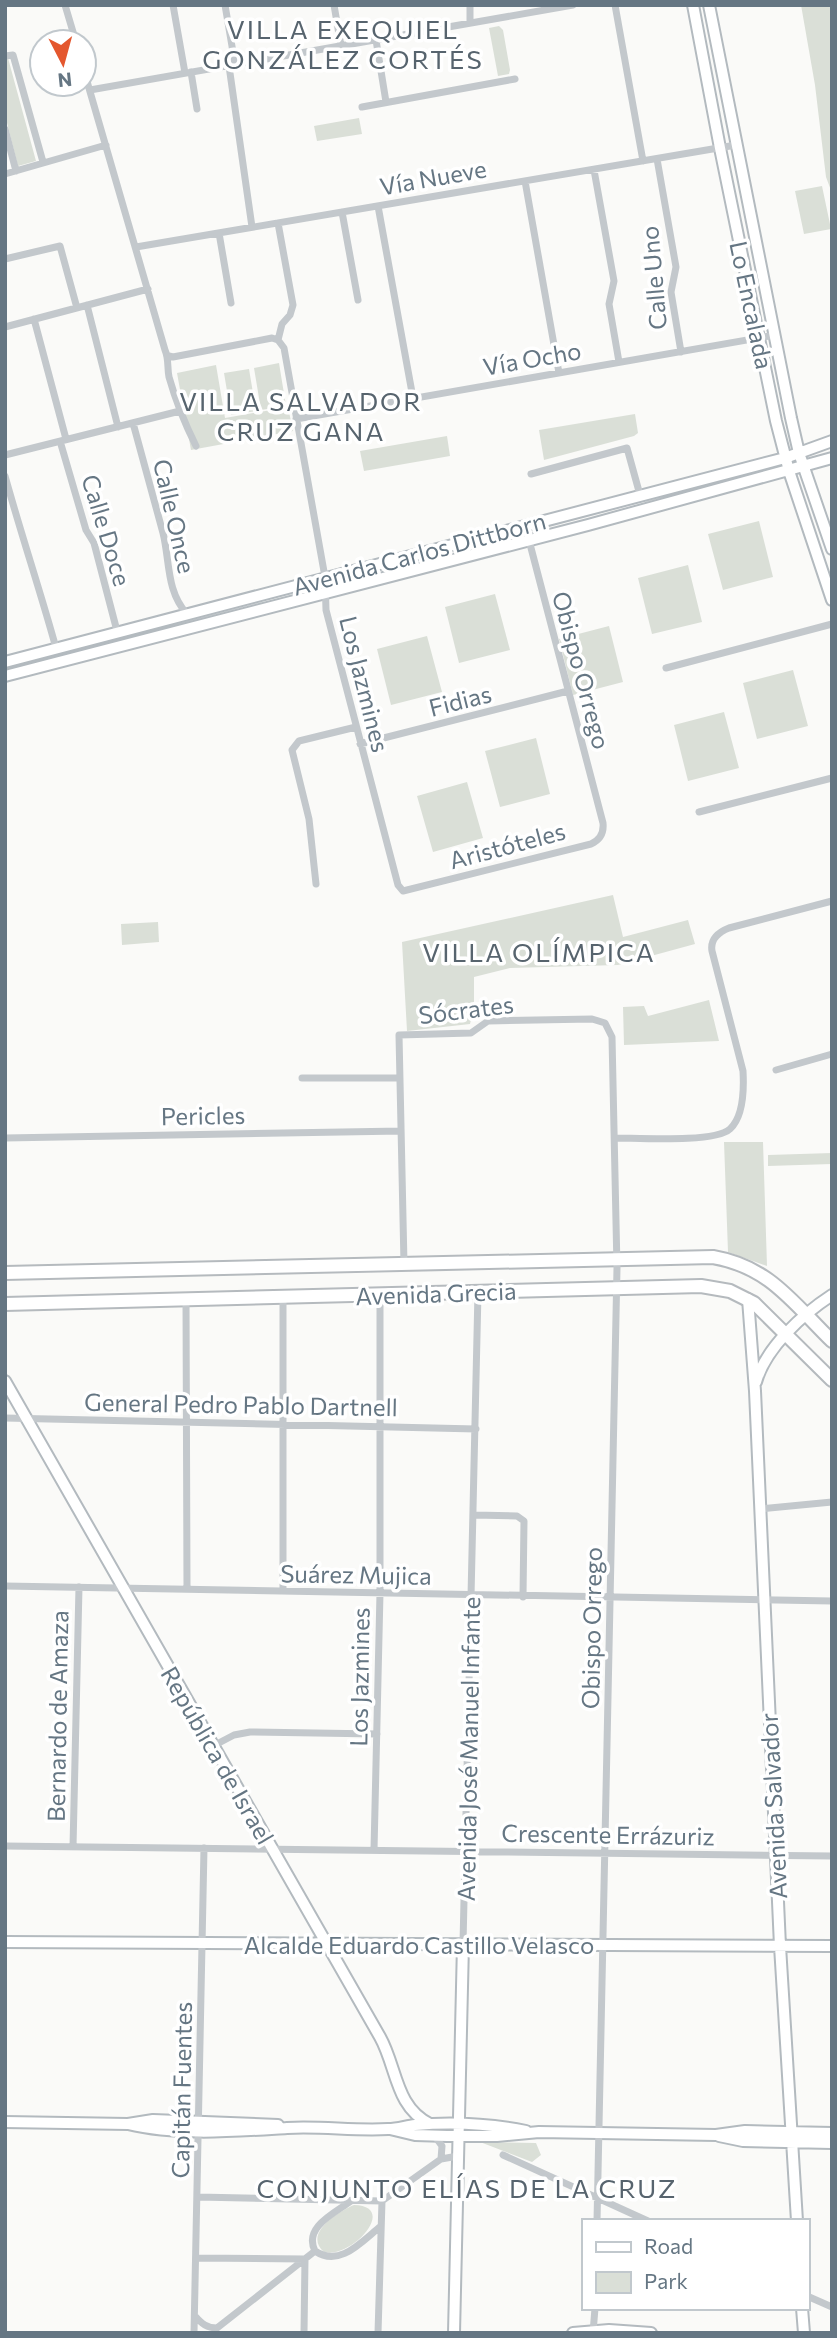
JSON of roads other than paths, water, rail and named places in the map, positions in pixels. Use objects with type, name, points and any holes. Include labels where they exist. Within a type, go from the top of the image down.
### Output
[{"type":"main road","name":"Lo Encalada","points":[[693,5],[776,421],[789,471],[832,600]]},
{"type":"main road","name":"Lo Encalada","points":[[709,5],[791,418],[799,453],[832,549]]},
{"type":"main road","points":[[776,421],[791,418]]},
{"type":"main road","name":"Avenida Carlos Dittborn","points":[[5,662],[785,458],[832,441]]},
{"type":"main road","name":"Avenida Carlos Dittborn","points":[[5,676],[832,458]]},
{"type":"main road","points":[[801,508],[816,503]]},
{"type":"main road","name":"Avenida Grecia","points":[[5,1273],[704,1256],[736,1262],[767,1277],[832,1341]]},
{"type":"main road","name":"Avenida Grecia","points":[[5,1304],[701,1286],[730,1291],[760,1307],[832,1380]]},
{"type":"main road","name":"Avenida Salvador","points":[[755,1391],[761,1367],[806,1315],[832,1295]]},
{"type":"main road","name":"Avenida Salvador","points":[[748,1299],[755,1391],[780,1946],[797,2219]]},
{"type":"main road","name":"República de Israel","points":[[5,1381],[385,2047],[407,2106],[432,2130]]},
{"type":"main road","name":"Alcalde Eduardo Castillo Velasco","points":[[5,1942],[832,1946]]},
{"type":"main road","name":"Avenida José Manuel Infante","points":[[454,2333],[463,1944]]},
{"type":"main road","points":[[5,2122],[128,2124],[150,2128],[260,2122],[286,2128],[459,2130],[497,2136],[535,2133],[716,2135],[743,2141],[832,2133]]},
{"type":"main road","points":[[791,2138],[832,2143]]},
{"type":"main road","points":[[802,2310],[804,2333]]},
{"type":"main road","points":[[573,2333],[651,2333]]},
{"type":"street","points":[[65,5],[72,28]]},
{"type":"street","points":[[173,5],[197,109]]},
{"type":"street","points":[[225,5],[252,227]]},
{"type":"street","points":[[334,5],[341,46]]},
{"type":"street","points":[[470,5],[470,23]]},
{"type":"street","points":[[98,89],[573,5]]},
{"type":"street","points":[[615,5],[643,161]]},
{"type":"street","points":[[376,40],[386,102]]},
{"type":"street","points":[[9,56],[43,162]]},
{"type":"street","points":[[362,107],[515,79]]},
{"type":"street","points":[[92,98],[165,352],[169,356],[272,338],[278,340],[282,324],[293,308],[278,223]]},
{"type":"street","points":[[5,130],[16,171]]},
{"type":"street","points":[[5,174],[106,145]]},
{"type":"street","name":"Vía Nueve","points":[[136,247],[736,145]]},
{"type":"street","name":"Calle Uno","points":[[657,159],[676,267],[671,296],[681,352]]},
{"type":"street","points":[[594,170],[614,281],[610,304],[619,362]]},
{"type":"street","points":[[525,181],[559,373]]},
{"type":"street","points":[[378,206],[413,398]]},
{"type":"street","points":[[342,212],[358,300]]},
{"type":"street","points":[[219,233],[231,303]]},
{"type":"street","points":[[5,259],[60,246],[77,308]]},
{"type":"street","points":[[5,327],[148,289]]},
{"type":"street","points":[[88,305],[118,427]]},
{"type":"street","name":"Calle Doce","points":[[34,319],[86,530],[93,543],[117,631]]},
{"type":"street","name":"Vía Ocho","points":[[296,419],[775,335]]},
{"type":"street","name":"Los Jazmines","points":[[278,340],[284,348],[325,577],[326,610],[398,885],[401,890],[408,891]]},
{"type":"street","points":[[169,356],[168,371],[180,411],[196,446]]},
{"type":"street","points":[[5,455],[180,411]]},
{"type":"street","name":"Calle Once","points":[[133,423],[163,535],[173,589],[178,604],[187,614]]},
{"type":"street","points":[[531,474],[627,448],[640,495]]},
{"type":"street","points":[[5,476],[56,648]]},
{"type":"street","name":"Obispo Orrego","points":[[525,525],[603,823]]},
{"type":"street","points":[[666,668],[832,624]]},
{"type":"street","name":"Fidias","points":[[360,744],[568,691]]},
{"type":"street","points":[[316,884],[309,819],[292,750],[299,741],[356,727]]},
{"type":"street","points":[[699,812],[832,778]]},
{"type":"street","name":"Aristóteles","points":[[408,891],[594,843],[602,835],[603,823]]},
{"type":"street","points":[[615,1139],[713,1136],[728,1131],[737,1121],[742,1098],[743,1071],[712,951],[712,942],[729,928],[832,901]]},
{"type":"street","name":"Sócrates","points":[[400,1078],[399,1035],[471,1033],[488,1021],[599,1020],[608,1025],[612,1037]]},
{"type":"street","name":"Obispo Orrego","points":[[597,2219],[617,1287],[612,1037]]},
{"type":"street","points":[[776,1070],[832,1054]]},
{"type":"street","points":[[302,1078],[400,1078],[404,1264]]},
{"type":"street","name":"Pericles","points":[[5,1138],[401,1131]]},
{"type":"street","name":"Avenida José Manuel Infante","points":[[463,1944],[478,1292]]},
{"type":"street","name":"Los Jazmines","points":[[374,1850],[380,1593],[380,1295]]},
{"type":"street","points":[[283,1297],[283,1591]]},
{"type":"street","points":[[186,1299],[187,1589]]},
{"type":"street","name":"General Pedro Pablo Dartnell","points":[[5,1418],[476,1429]]},
{"type":"street","points":[[760,1508],[832,1502]]},
{"type":"street","points":[[474,1515],[517,1516],[524,1521],[523,1597]]},
{"type":"street","name":"Suárez Mujica","points":[[5,1586],[832,1601]]},
{"type":"street","name":"Bernardo de Amaza","points":[[73,1847],[79,1587]]},
{"type":"street","points":[[213,1746],[234,1735],[250,1732],[377,1734]]},
{"type":"street","name":"Crescente Errázuriz","points":[[5,1846],[832,1856]]},
{"type":"street","name":"Capitán Fuentes","points":[[194,2333],[204,1848]]},
{"type":"street","points":[[432,2130],[442,2146],[441,2159]]},
{"type":"street","points":[[503,2155],[644,2219]]},
{"type":"street","points":[[198,2197],[382,2201],[441,2159],[458,2156]]},
{"type":"street","points":[[315,2251],[312,2239],[316,2229],[352,2200]]},
{"type":"street","points":[[379,2333],[382,2201]]},
{"type":"street","points":[[315,2251],[328,2257],[340,2256],[381,2226]]},
{"type":"street","points":[[195,2316],[201,2324],[218,2330],[315,2251]]},
{"type":"street","points":[[196,2258],[305,2259]]},
{"type":"street","points":[[304,2333],[305,2259]]},
{"type":"street","points":[[809,2297],[832,2307]]},
{"type":"street","points":[[593,2332],[596,2310]]},
{"type":"district","name":"VILLA EXEQUIEL GONZÁLEZ CORTÉS","points":[[343,43]]},
{"type":"district","name":"VILLA SALVADOR CRUZ GANA","points":[[301,415]]},
{"type":"district","name":"VILLA OLÍMPICA","points":[[539,951]]},
{"type":"district","name":"CONJUNTO ELÍAS DE LA CRUZ","points":[[467,2187]]}]
